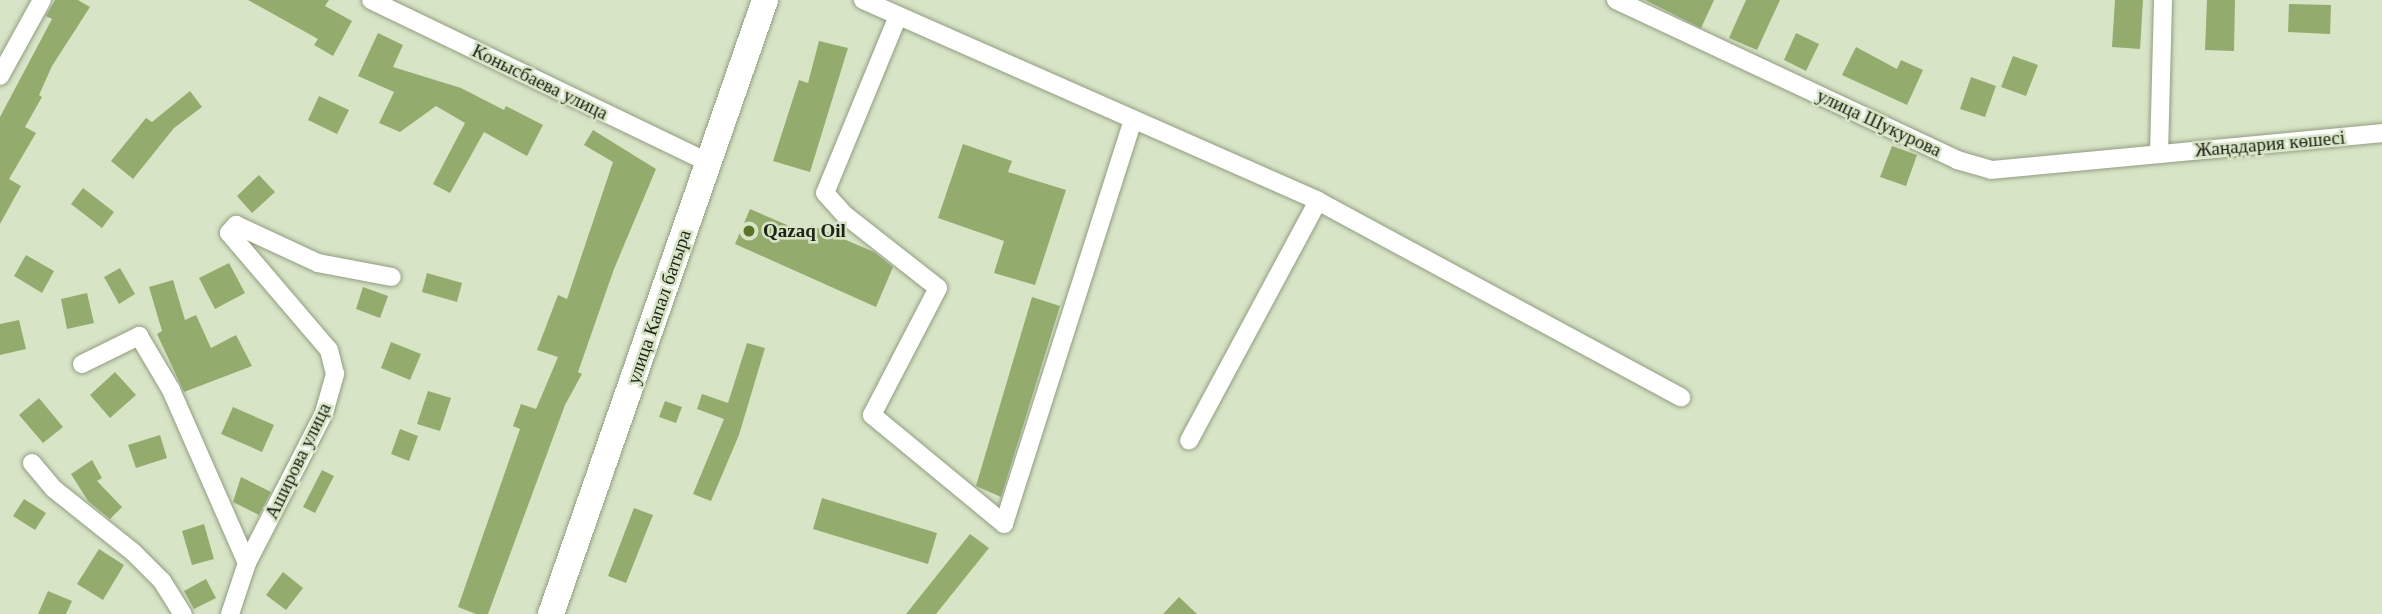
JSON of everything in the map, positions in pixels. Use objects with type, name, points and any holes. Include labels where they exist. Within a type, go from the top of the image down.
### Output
[{"type":"main road","name":"улица Капал батыра","points":[[551,614],[765,0]]},
{"type":"street","points":[[0,76],[42,0]]},
{"type":"street","name":"Конысбаева улица","points":[[372,0],[709,163]]},
{"type":"street","points":[[863,0],[1318,201],[1681,397]]},
{"type":"street","name":"улица Шукурова","points":[[1616,0],[1973,166],[2008,170],[2159,154]]},
{"type":"street","points":[[2159,154],[2163,0]]},
{"type":"street","points":[[898,16],[825,193],[845,215],[938,288],[872,415],[1004,524],[1133,121]]},
{"type":"street","name":"Жаңадария көшесі","points":[[2159,154],[2382,133]]},
{"type":"street","points":[[1189,441],[1318,201]]},
{"type":"street","name":"Аширова улица","points":[[247,563],[324,414],[335,374],[329,350],[229,233],[236,225],[318,263],[392,277]]},
{"type":"street","points":[[82,364],[139,336],[171,390],[247,563],[230,614]]},
{"type":"street","points":[[32,463],[54,489],[143,562],[162,581],[183,614]]},
{"type":"building","points":[[55,0],[78,0],[90,7],[52,66],[39,95],[42,97],[25,127],[36,133],[9,179],[21,186],[0,224],[0,117],[52,19],[46,16]]},
{"type":"building","points":[[248,0],[329,0],[325,6],[352,21],[333,56],[314,45],[318,39]]},
{"type":"building","points":[[1645,0],[1714,0],[1701,28]]},
{"type":"building","points":[[1746,0],[1780,0],[1757,50],[1729,38]]},
{"type":"building","points":[[2115,0],[2143,0],[2140,49],[2112,47]]},
{"type":"building","points":[[2207,0],[2235,0],[2234,51],[2205,50]]},
{"type":"building","points":[[2289,4],[2331,5],[2330,34],[2288,32]]},
{"type":"building","points":[[378,33],[403,45],[393,67],[461,88],[504,110],[506,106],[543,125],[527,156],[484,132],[450,193],[433,184],[465,123],[436,106],[400,132],[379,123],[394,92],[358,76]]},
{"type":"building","points":[[1796,33],[1819,44],[1806,71],[1784,60]]},
{"type":"building","points":[[819,41],[848,48],[810,172],[773,161],[799,80],[808,83]]},
{"type":"building","points":[[1856,47],[1897,69],[1901,60],[1923,70],[1907,105],[1842,75]]},
{"type":"building","points":[[2013,56],[2038,65],[2026,96],[2001,87]]},
{"type":"building","points":[[1971,77],[1996,86],[1985,117],[1960,109]]},
{"type":"building","points":[[190,91],[202,107],[174,128],[133,179],[111,161],[146,118],[152,122]]},
{"type":"building","points":[[319,96],[349,110],[337,134],[308,120]]},
{"type":"building","points":[[593,130],[656,169],[614,269],[578,372],[582,374],[565,405],[488,614],[476,614],[458,607],[520,429],[513,426],[521,404],[536,409],[558,357],[537,350],[558,295],[567,299],[613,162],[584,145]]},
{"type":"building","points":[[963,144],[1012,161],[1008,172],[1066,190],[1035,285],[994,273],[1004,241],[938,218]]},
{"type":"building","points":[[1892,146],[1917,155],[1906,186],[1880,177]]},
{"type":"building","points":[[259,175],[275,192],[252,213],[237,196]]},
{"type":"building","points":[[83,188],[114,212],[102,228],[71,204]]},
{"type":"building","points":[[750,209],[808,234],[811,225],[874,252],[893,267],[876,307],[735,244]]},
{"type":"building","points":[[26,255],[54,271],[42,293],[14,276]]},
{"type":"building","points":[[229,263],[245,293],[215,309],[199,278]]},
{"type":"building","points":[[120,268],[135,294],[119,304],[104,277]]},
{"type":"building","points":[[427,273],[462,283],[457,302],[422,292]]},
{"type":"building","points":[[173,280],[185,320],[196,315],[211,348],[236,335],[252,366],[184,392],[157,334],[162,331],[149,287]]},
{"type":"building","points":[[363,287],[388,296],[380,318],[356,309]]},
{"type":"building","points":[[87,293],[94,323],[67,329],[61,299]]},
{"type":"building","points":[[1032,297],[1060,306],[1001,497],[976,486]]},
{"type":"building","points":[[19,320],[26,349],[0,355],[0,324]]},
{"type":"building","points":[[391,342],[421,354],[410,380],[381,368]]},
{"type":"building","points":[[747,343],[765,348],[739,435],[711,501],[693,494],[724,419],[697,409],[702,394],[728,403]]},
{"type":"building","points":[[115,372],[136,395],[110,418],[90,395]]},
{"type":"building","points":[[428,391],[451,398],[440,431],[417,424]]},
{"type":"building","points":[[39,398],[63,427],[43,443],[19,415]]},
{"type":"building","points":[[665,401],[682,407],[676,423],[659,417]]},
{"type":"building","points":[[233,407],[274,425],[262,452],[221,434]]},
{"type":"building","points":[[400,429],[418,436],[409,461],[391,454]]},
{"type":"building","points":[[160,435],[167,458],[136,468],[128,445]]},
{"type":"building","points":[[92,460],[102,478],[97,481],[122,507],[110,519],[88,501],[71,474]]},
{"type":"building","points":[[322,470],[334,476],[315,513],[303,507]]},
{"type":"building","points":[[241,477],[271,492],[259,515],[233,502]]},
{"type":"building","points":[[822,498],[937,533],[928,564],[813,529]]},
{"type":"building","points":[[24,499],[46,513],[35,530],[13,516]]},
{"type":"building","points":[[634,508],[653,515],[626,583],[608,576]]},
{"type":"building","points":[[204,524],[214,559],[192,565],[182,531]]},
{"type":"building","points":[[970,534],[989,548],[936,614],[906,614]]},
{"type":"building","points":[[99,549],[124,565],[103,600],[77,584]]},
{"type":"building","points":[[283,572],[303,588],[286,610],[266,595]]},
{"type":"building","points":[[206,579],[216,598],[194,609],[184,591]]},
{"type":"building","points":[[48,591],[72,601],[66,614],[38,614]]},
{"type":"building","points":[[1179,597],[1197,614],[1163,614]]},
{"type":"place","name":"Qazaq Oil","points":[[749,231]]}]
